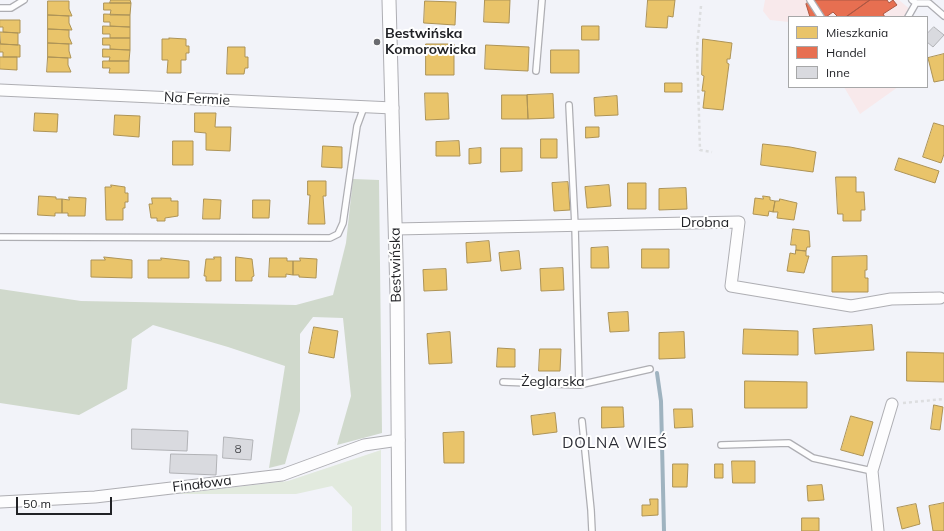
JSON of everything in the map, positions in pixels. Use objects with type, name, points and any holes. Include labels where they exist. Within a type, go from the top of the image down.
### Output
[{"type":"street","name":"Bestwińska","points":[[389,0],[396,229],[400,531]]},
{"type":"street","name":"Na Fermie","points":[[0,90],[393,108]]},
{"type":"street","name":"Drobna","points":[[396,229],[739,222],[731,286],[851,306],[891,299],[940,298]]},
{"type":"street","points":[[878,531],[872,471],[892,404]]},
{"type":"street","name":"Finałowa","points":[[0,502],[95,497],[282,475],[364,445],[399,440]]},
{"type":"lane","points":[[0,8],[12,8],[24,0]]},
{"type":"lane","points":[[536,71],[542,0]]},
{"type":"lane","points":[[810,0],[820,16]]},
{"type":"lane","points":[[908,16],[914,1],[929,3],[944,16]]},
{"type":"lane","points":[[568,105],[575,226],[579,385]]},
{"type":"lane","points":[[0,237],[330,238],[338,234],[343,223],[357,126],[364,107]]},
{"type":"lane","name":"Żeglarska","points":[[503,382],[579,385],[650,369]]},
{"type":"lane","points":[[582,421],[592,531]]},
{"type":"lane","points":[[721,445],[789,443],[813,458],[872,471]]},
{"type":"path","points":[[701,6],[697,47],[700,150],[712,152]]},
{"type":"path","points":[[892,404],[944,399]]},
{"type":"shaded area","points":[[765,0],[899,0],[912,11],[912,16],[788,16],[788,22],[770,20],[763,11]]},
{"type":"shaded area","points":[[845,88],[897,88],[860,114]]},
{"type":"shaded area","points":[[353,179],[379,180],[382,433],[337,445],[351,396],[343,318],[313,317],[300,334],[300,411],[285,464],[269,468],[285,366],[228,347],[153,325],[132,339],[127,389],[79,415],[0,403],[0,289],[81,301],[296,305],[333,295],[346,243]]},
{"type":"shaded area","points":[[381,450],[381,531],[352,531],[352,507],[332,486],[296,494],[176,494],[288,481]]},
{"type":"building: Mieszkania","points":[[111,0],[130,0],[131,3],[110,3]]},
{"type":"building: Mieszkania","points":[[485,0],[510,0],[509,23],[484,22]]},
{"type":"building: Mieszkania","points":[[648,0],[675,0],[673,17],[668,16],[667,28],[646,27]]},
{"type":"building: Mieszkania","points":[[48,1],[69,1],[69,9],[72,16],[48,15]]},
{"type":"building: Mieszkania","points":[[425,1],[456,2],[455,25],[424,23]]},
{"type":"building: Mieszkania","points":[[104,3],[131,3],[130,15],[110,15],[111,10],[104,10]]},
{"type":"building: Mieszkania","points":[[104,14],[130,15],[130,27],[110,26],[110,22],[104,22]]},
{"type":"building: Mieszkania","points":[[48,15],[69,16],[69,23],[72,30],[48,29]]},
{"type":"building: Mieszkania","points":[[0,20],[20,20],[20,33],[3,32],[3,27],[0,27]]},
{"type":"building: Mieszkania","points":[[103,26],[130,27],[130,38],[110,38],[110,34],[103,34]]},
{"type":"building: Mieszkania","points":[[582,26],[599,26],[599,40],[582,40]]},
{"type":"building: Mieszkania","points":[[48,29],[69,30],[69,37],[72,44],[48,43]]},
{"type":"building: Mieszkania","points":[[0,32],[18,33],[18,45],[1,44]]},
{"type":"building: Mieszkania","points":[[103,38],[130,38],[130,50],[110,49],[110,45],[103,45]]},
{"type":"building: Mieszkania","points":[[162,39],[186,39],[186,46],[189,46],[189,53],[186,53],[186,60],[181,60],[181,73],[167,73],[168,60],[162,60]]},
{"type":"building: Mieszkania","points":[[703,39],[732,43],[730,59],[727,59],[727,63],[729,64],[723,110],[703,108],[705,91],[702,91],[704,76],[702,75]]},
{"type":"building: Mieszkania","points":[[48,43],[69,44],[71,58],[48,57]]},
{"type":"building: Mieszkania","points":[[0,44],[20,45],[20,57],[3,57],[3,52],[0,52]]},
{"type":"building: Mieszkania","points":[[426,44],[454,44],[454,75],[426,75]]},
{"type":"building: Mieszkania","points":[[486,45],[529,47],[528,71],[485,69]]},
{"type":"building: Mieszkania","points":[[228,47],[245,47],[245,57],[248,57],[248,68],[245,68],[244,74],[227,74]]},
{"type":"building: Mieszkania","points":[[103,49],[130,50],[129,61],[109,61],[110,57],[103,57]]},
{"type":"building: Mieszkania","points":[[551,50],[579,50],[579,73],[551,73]]},
{"type":"building: Mieszkania","points":[[944,54],[944,80],[934,82],[928,58]]},
{"type":"building: Mieszkania","points":[[0,57],[17,57],[17,70],[0,69]]},
{"type":"building: Mieszkania","points":[[48,57],[68,58],[68,65],[71,72],[47,72]]},
{"type":"building: Mieszkania","points":[[103,61],[129,61],[129,73],[109,73],[110,68],[103,68]]},
{"type":"building: Mieszkania","points":[[665,83],[682,83],[682,92],[665,92]]},
{"type":"building: Mieszkania","points":[[425,93],[448,93],[449,119],[426,120]]},
{"type":"building: Mieszkania","points":[[553,94],[554,118],[528,119],[527,95]]},
{"type":"building: Mieszkania","points":[[502,95],[527,95],[528,119],[502,119]]},
{"type":"building: Mieszkania","points":[[617,96],[618,115],[595,116],[594,98]]},
{"type":"building: Mieszkania","points":[[35,113],[58,114],[57,132],[34,131]]},
{"type":"building: Mieszkania","points":[[195,113],[216,113],[215,127],[231,127],[230,151],[206,150],[206,133],[195,132]]},
{"type":"building: Mieszkania","points":[[115,115],[140,116],[139,137],[114,135]]},
{"type":"building: Mieszkania","points":[[934,123],[944,126],[944,154],[941,163],[923,157]]},
{"type":"building: Mieszkania","points":[[586,127],[599,127],[599,137],[586,138]]},
{"type":"building: Mieszkania","points":[[541,139],[557,139],[557,158],[541,158]]},
{"type":"building: Mieszkania","points":[[173,141],[193,141],[193,165],[173,165]]},
{"type":"building: Mieszkania","points":[[459,141],[460,156],[436,156],[436,142]]},
{"type":"building: Mieszkania","points":[[763,144],[816,152],[813,172],[761,165]]},
{"type":"building: Mieszkania","points":[[323,146],[342,147],[342,168],[322,167]]},
{"type":"building: Mieszkania","points":[[481,148],[481,163],[469,164],[469,149]]},
{"type":"building: Mieszkania","points":[[501,148],[522,148],[522,171],[501,172]]},
{"type":"building: Mieszkania","points":[[899,158],[939,171],[935,183],[895,170]]},
{"type":"building: Mieszkania","points":[[836,177],[856,177],[856,192],[864,192],[865,210],[861,210],[861,221],[843,221],[843,214],[838,214]]},
{"type":"building: Mieszkania","points":[[308,181],[326,181],[326,196],[323,196],[325,224],[308,224],[310,195],[308,195]]},
{"type":"building: Mieszkania","points":[[568,182],[570,210],[554,211],[552,183]]},
{"type":"building: Mieszkania","points":[[628,183],[646,183],[646,209],[628,209]]},
{"type":"building: Mieszkania","points":[[111,185],[125,187],[125,193],[128,193],[128,202],[125,202],[125,208],[123,208],[123,220],[106,220],[105,187],[111,187]]},
{"type":"building: Mieszkania","points":[[609,185],[611,206],[587,208],[585,187]]},
{"type":"building: Mieszkania","points":[[686,188],[687,209],[659,210],[659,189]]},
{"type":"building: Mieszkania","points":[[39,196],[56,197],[56,199],[62,199],[62,213],[55,213],[55,216],[38,215]]},
{"type":"building: Mieszkania","points":[[763,196],[770,197],[770,200],[775,201],[773,212],[769,211],[768,216],[753,214],[755,198],[763,199]]},
{"type":"building: Mieszkania","points":[[69,197],[86,198],[85,216],[68,216],[68,213],[62,213],[62,199],[69,200]]},
{"type":"building: Mieszkania","points":[[152,198],[171,198],[171,201],[178,201],[178,216],[165,218],[165,221],[157,221],[157,218],[151,218],[149,204],[152,204]]},
{"type":"building: Mieszkania","points":[[204,199],[221,200],[220,219],[203,219]]},
{"type":"building: Mieszkania","points":[[780,199],[797,203],[794,220],[777,218],[778,212],[773,212],[775,201],[779,201]]},
{"type":"building: Mieszkania","points":[[253,200],[270,200],[269,218],[253,218]]},
{"type":"building: Mieszkania","points":[[793,229],[809,231],[810,247],[807,247],[806,251],[796,250],[796,245],[791,245]]},
{"type":"building: Mieszkania","points":[[489,241],[491,261],[467,263],[466,243]]},
{"type":"building: Mieszkania","points":[[608,247],[609,268],[591,268],[591,248]]},
{"type":"building: Mieszkania","points":[[642,249],[669,249],[669,268],[642,268]]},
{"type":"building: Mieszkania","points":[[796,250],[806,251],[806,256],[809,256],[804,273],[787,271],[790,253],[795,254]]},
{"type":"building: Mieszkania","points":[[519,251],[521,269],[501,271],[499,253]]},
{"type":"building: Mieszkania","points":[[867,256],[867,270],[865,270],[865,278],[868,278],[868,292],[832,292],[832,257]]},
{"type":"building: Mieszkania","points":[[104,257],[132,260],[132,278],[91,277],[91,260],[105,260]]},
{"type":"building: Mieszkania","points":[[214,257],[221,257],[221,281],[206,281],[206,276],[204,276],[206,259],[214,259]]},
{"type":"building: Mieszkania","points":[[236,257],[252,259],[254,276],[252,277],[252,281],[236,281]]},
{"type":"building: Mieszkania","points":[[161,258],[189,261],[189,278],[148,278],[148,260],[161,260]]},
{"type":"building: Mieszkania","points":[[270,258],[287,258],[287,261],[293,261],[293,275],[286,274],[286,277],[269,277]]},
{"type":"building: Mieszkania","points":[[300,258],[317,259],[316,278],[299,277],[299,275],[293,275],[293,261],[300,261]]},
{"type":"building: Mieszkania","points":[[563,268],[564,290],[541,291],[540,269]]},
{"type":"building: Mieszkania","points":[[446,269],[447,290],[424,291],[423,270]]},
{"type":"building: Mieszkania","points":[[628,312],[629,331],[610,332],[608,313]]},
{"type":"building: Mieszkania","points":[[872,325],[874,350],[815,354],[813,329]]},
{"type":"building: Mieszkania","points":[[314,327],[338,331],[334,358],[309,353]]},
{"type":"building: Mieszkania","points":[[744,329],[798,331],[798,355],[743,354]]},
{"type":"building: Mieszkania","points":[[450,332],[452,363],[429,364],[427,334]]},
{"type":"building: Mieszkania","points":[[684,332],[685,358],[659,359],[659,333]]},
{"type":"building: Mieszkania","points":[[498,348],[515,349],[515,367],[497,367]]},
{"type":"building: Mieszkania","points":[[540,349],[561,349],[560,371],[539,371]]},
{"type":"building: Mieszkania","points":[[907,352],[944,353],[944,382],[907,381]]},
{"type":"building: Mieszkania","points":[[745,381],[807,382],[807,408],[745,408]]},
{"type":"building: Mieszkania","points":[[934,405],[943,407],[940,430],[931,429]]},
{"type":"building: Mieszkania","points":[[602,407],[623,407],[624,427],[602,428]]},
{"type":"building: Mieszkania","points":[[674,409],[692,409],[693,427],[675,428]]},
{"type":"building: Mieszkania","points":[[555,413],[557,432],[533,435],[531,416]]},
{"type":"building: Mieszkania","points":[[851,416],[873,422],[863,456],[841,450]]},
{"type":"building: Mieszkania","points":[[464,432],[464,463],[444,463],[443,433]]},
{"type":"building: Mieszkania","points":[[732,461],[755,461],[755,483],[733,483]]},
{"type":"building: Mieszkania","points":[[673,464],[688,464],[687,487],[673,487]]},
{"type":"building: Mieszkania","points":[[715,464],[723,464],[723,478],[715,478]]},
{"type":"building: Mieszkania","points":[[822,485],[824,500],[808,501],[807,486]]},
{"type":"building: Mieszkania","points":[[650,499],[658,499],[658,515],[642,516],[642,505],[650,505]]},
{"type":"building: Mieszkania","points":[[944,503],[944,531],[933,531],[929,506]]},
{"type":"building: Mieszkania","points":[[916,504],[920,524],[902,529],[897,508]]},
{"type":"building: Mieszkania","points":[[802,518],[819,518],[819,531],[802,531]]},
{"type":"building: Handel","points":[[812,0],[870,0],[847,16],[837,16],[833,12],[827,16],[810,16],[806,4]]},
{"type":"building: Handel","points":[[870,0],[887,0],[889,3],[893,0],[897,5],[883,14],[884,16],[847,16]]},
{"type":"building: Inne","points":[[934,27],[944,35],[933,47],[928,43],[928,33]]},
{"type":"building: Inne","points":[[132,429],[188,431],[187,451],[132,449]]},
{"type":"building: Inne","points":[[224,437],[253,440],[251,460],[223,458]]},
{"type":"building: Inne","points":[[171,454],[217,455],[216,475],[170,473]]},
{"type":"waterway","points":[[657,373],[661,401],[664,531]]},
{"type":"place","name":"Bestwińska Komorowicka","points":[[377,42]]},
{"type":"district","name":"DOLNA WIEŚ","points":[[615,443]]}]
